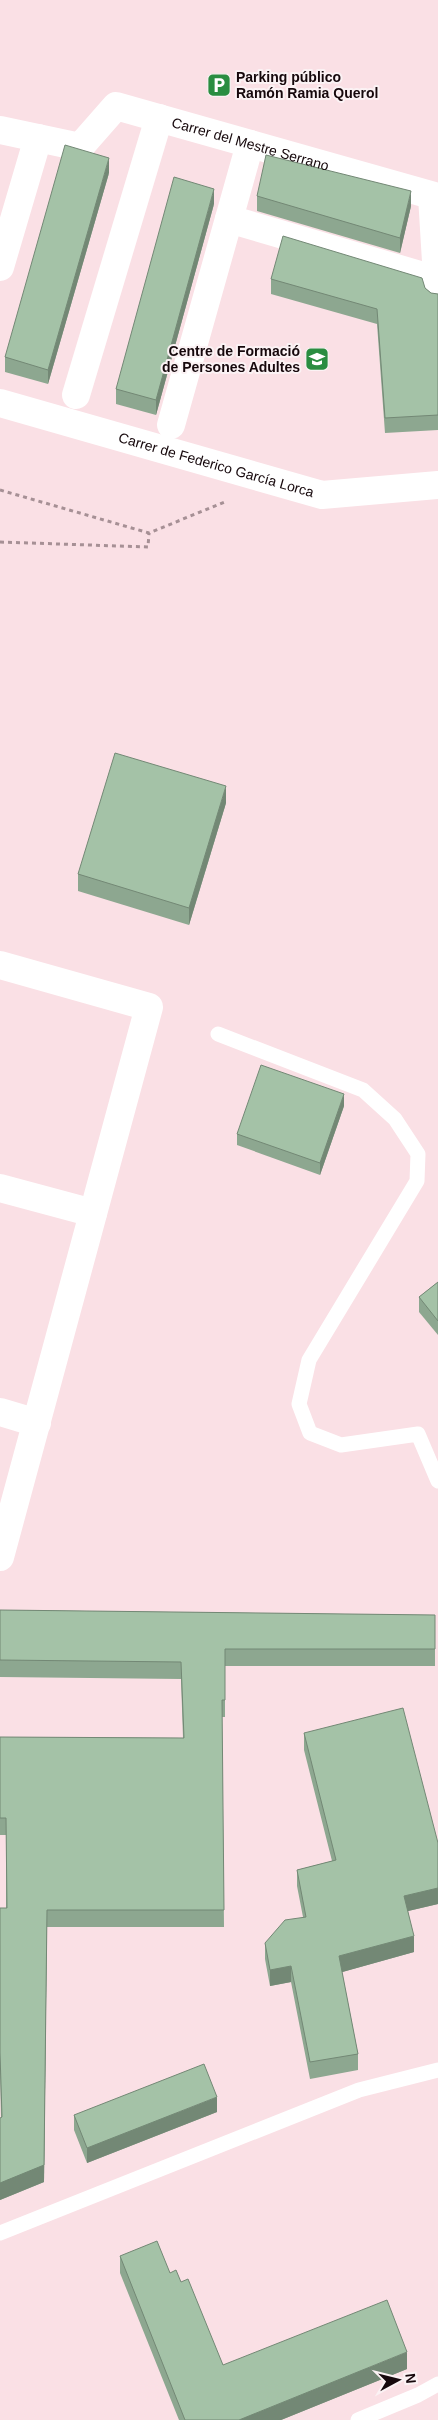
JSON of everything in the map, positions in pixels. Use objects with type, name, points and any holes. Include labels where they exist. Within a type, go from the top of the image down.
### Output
[{"type":"street","name":"Carrer del Mestre Serrano","points":[[38,138],[80,147],[116,106],[435,196]]},
{"type":"street","points":[[76,395],[159,118]]},
{"type":"street","points":[[0,130],[38,138],[0,267]]},
{"type":"street","points":[[171,424],[250,144]]},
{"type":"street","points":[[229,220],[438,287],[435,196]]},
{"type":"street","name":"Carrer de Federico García Lorca","points":[[0,403],[322,495],[438,485]]},
{"type":"street","points":[[0,965],[149,1006],[0,1557]]},
{"type":"street","points":[[0,1188],[93,1214]]},
{"type":"street","points":[[0,1412],[37,1423]]},
{"type":"lane","points":[[218,1034],[363,1090],[395,1119],[418,1154],[418,1181],[309,1360],[299,1404],[310,1433],[341,1445],[418,1434],[438,1481]]},
{"type":"lane","points":[[0,2233],[359,2090],[438,2070]]},
{"type":"lane","points":[[358,2420],[418,2395],[438,2384]]},
{"type":"path","points":[[0,490],[149,533],[234,499]]},
{"type":"path","points":[[0,542],[148,547],[149,533]]},
{"type":"building","points":[[65,145],[109,158],[48,370],[5,357]]},
{"type":"building","points":[[266,155],[411,191],[400,238],[257,196]]},
{"type":"building","points":[[174,177],[214,189],[156,400],[116,389]]},
{"type":"building","points":[[283,236],[422,278],[425,288],[431,293],[438,294],[438,415],[385,418],[377,309],[271,279]]},
{"type":"building","points":[[115,753],[226,786],[189,908],[78,874]]},
{"type":"building","points":[[261,1065],[344,1094],[320,1163],[237,1134]]},
{"type":"building","points":[[438,1282],[438,1321],[419,1297]]},
{"type":"building","points":[[0,1610],[435,1615],[435,1649],[225,1649],[225,1700],[222,1700],[224,1910],[47,1910],[44,2165],[0,2183],[0,2118],[2,2117],[0,1908],[7,1908],[6,1818],[0,1818],[0,1737],[184,1738],[181,1662],[0,1660]]},
{"type":"building","points":[[403,1708],[438,1843],[438,1888],[404,1896],[414,1936],[339,1956],[358,2054],[310,2062],[291,1966],[270,1970],[265,1943],[285,1920],[306,1917],[297,1870],[336,1860],[304,1733]]},
{"type":"building","points":[[204,2064],[217,2097],[87,2148],[74,2115]]},
{"type":"building","points":[[157,2241],[170,2273],[176,2270],[181,2282],[188,2279],[223,2365],[387,2300],[407,2352],[239,2420],[185,2420],[120,2256]]},
{"type":"place","name":"Parking público Ramón Ramia Querol","points":[[219,85]]},
{"type":"place","name":"Centre de Formació de Persones Adultes","points":[[317,359]]}]
